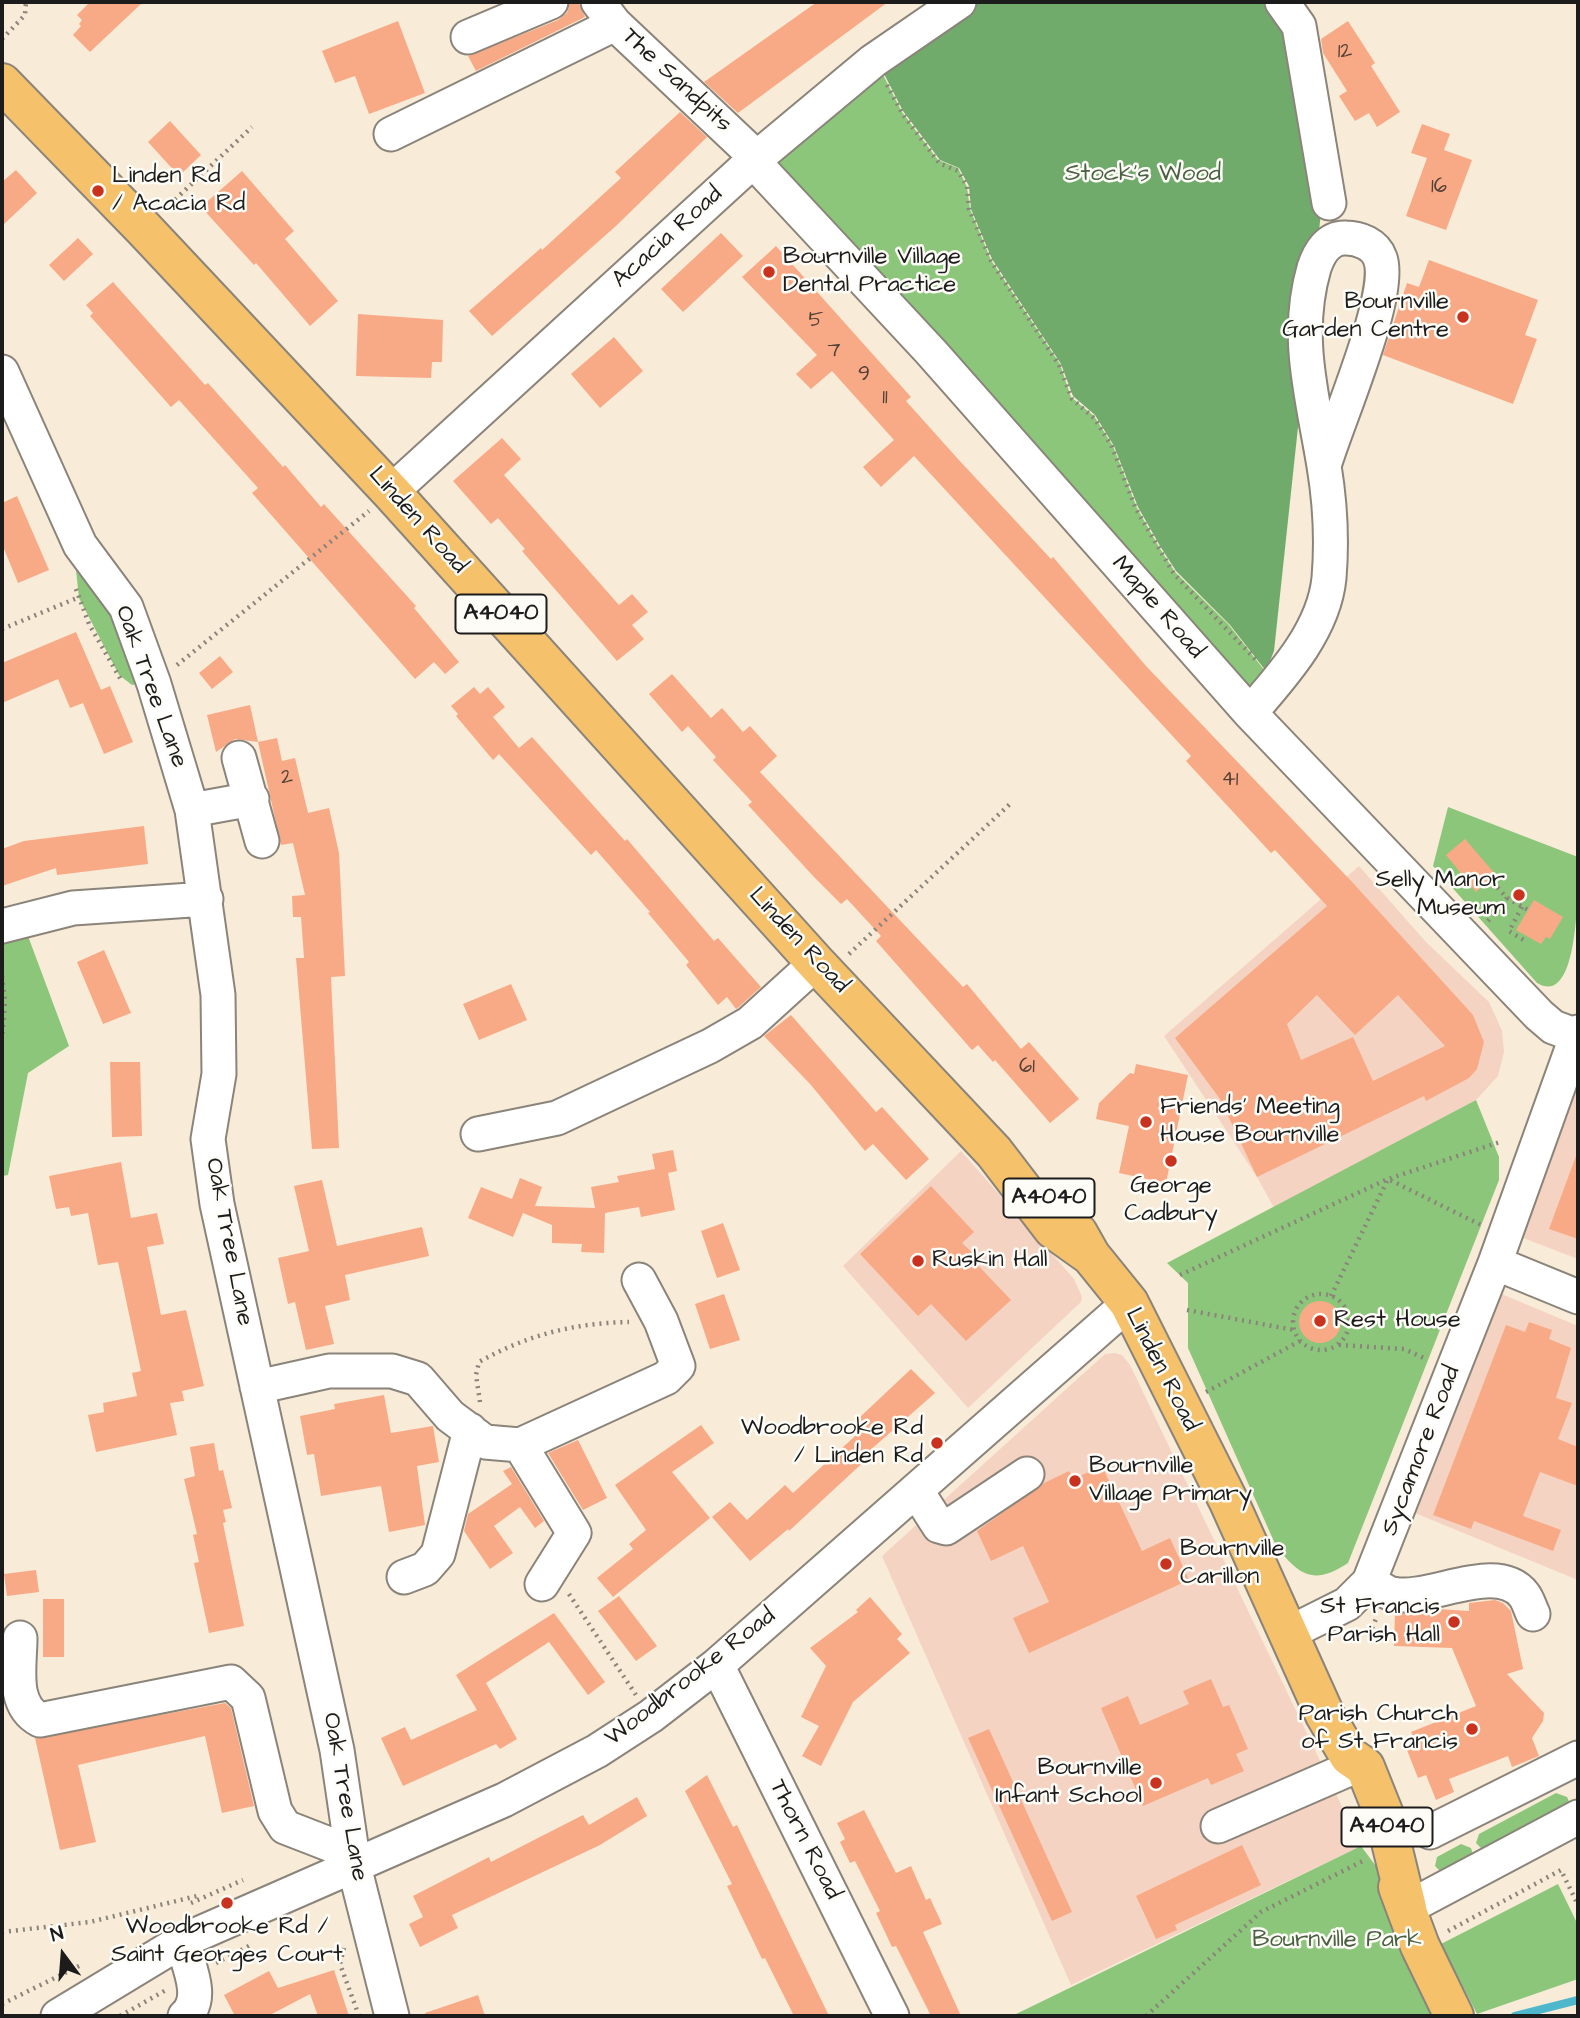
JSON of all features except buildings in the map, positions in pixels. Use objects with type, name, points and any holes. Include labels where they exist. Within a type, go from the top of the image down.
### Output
[{"type":"highway","name":"Linden Road","points":[[2,83],[144,229],[391,492],[822,968],[994,1152],[1066,1212],[1091,1256],[1129,1303],[1229,1503],[1349,1762],[1420,1945],[1454,2016]]},
{"type":"street","points":[[467,37],[551,2]]},
{"type":"street","name":"Acacia Road","points":[[391,492],[755,159],[873,61],[959,2]]},
{"type":"street","points":[[1282,2],[1299,26],[1329,204]]},
{"type":"street","points":[[391,134],[606,13]]},
{"type":"street","name":"The Sandpits","points":[[606,13],[755,159]]},
{"type":"street","name":"Maple Road","points":[[755,159],[932,352],[1250,713],[1539,1015],[1553,1027],[1577,1034]]},
{"type":"street","points":[[1250,713],[1279,680],[1314,628],[1329,580],[1329,517],[1324,466],[1313,416],[1306,356],[1305,299],[1318,257],[1330,242],[1342,237],[1357,239],[1372,246],[1380,257],[1381,292],[1324,466]]},
{"type":"street","name":"Oak Tree Lane","points":[[2,372],[80,545],[126,607],[154,684],[192,810],[206,899],[220,1037],[219,1074],[208,1139],[217,1205],[337,1750],[353,1860],[392,2016]]},
{"type":"street","points":[[239,758],[262,841]]},
{"type":"street","points":[[192,810],[252,799]]},
{"type":"street","points":[[2,926],[73,908],[206,899]]},
{"type":"street","points":[[478,1134],[556,1118],[710,1046],[750,1023],[822,968]]},
{"type":"street","name":"Sycamore Road","points":[[1289,1633],[1347,1604],[1369,1582],[1495,1263],[1577,1034]]},
{"type":"street","points":[[1495,1263],[1578,1297]]},
{"type":"street","points":[[257,1387],[328,1371],[392,1371],[418,1379],[450,1416],[477,1436],[520,1445],[666,1378],[678,1366],[661,1321],[639,1280]]},
{"type":"street","name":"Woodbrooke Road","points":[[58,2016],[182,1941],[353,1860],[505,1800],[597,1751],[651,1716],[717,1665],[1129,1303]]},
{"type":"street","points":[[404,1577],[425,1569],[438,1554],[477,1436]]},
{"type":"street","points":[[520,1445],[574,1533],[547,1577]]},
{"type":"street","points":[[916,1490],[939,1526],[946,1528],[1027,1474]]},
{"type":"street","points":[[1369,1582],[1393,1594],[1420,1594],[1466,1583],[1505,1581],[1523,1594],[1533,1614]]},
{"type":"street","points":[[20,1638],[20,1697],[27,1713],[40,1720],[232,1682],[248,1698],[275,1811],[285,1826],[353,1860]]},
{"type":"street","name":"Thorn Road","points":[[717,1665],[892,2016]]},
{"type":"street","points":[[1430,1832],[1578,1758]]},
{"type":"street","points":[[1219,1826],[1349,1762]]},
{"type":"street","points":[[1407,1908],[1578,1817]]},
{"type":"street","points":[[182,1941],[197,1990],[189,2014],[185,2016]]},
{"type":"path","points":[[2,39],[25,15],[26,2]]},
{"type":"path","points":[[873,61],[920,139],[939,163],[958,171],[967,186],[969,209],[990,261],[1059,365],[1072,399],[1095,419],[1112,447],[1136,509],[1174,574],[1227,627],[1246,652],[1279,680]]},
{"type":"path","points":[[144,229],[252,127]]},
{"type":"path","points":[[80,545],[74,570],[77,598],[117,677],[132,688],[154,684],[391,492]]},
{"type":"path","points":[[2,629],[77,598]]},
{"type":"path","points":[[822,968],[1010,804]]},
{"type":"path","points":[[1491,880],[1507,898],[1528,910]]},
{"type":"path","points":[[1483,927],[1507,898]]},
{"type":"path","points":[[1522,907],[1509,931],[1527,942]]},
{"type":"path","points":[[2,976],[5,1025],[2,1040]]},
{"type":"path","points":[[1180,1275],[1388,1178],[1500,1142]]},
{"type":"path","points":[[1388,1178],[1485,1227]]},
{"type":"path","points":[[1331,1296],[1388,1178]]},
{"type":"path","points":[[1338,1345],[1347,1334],[1348,1315],[1339,1300],[1331,1296],[1315,1295],[1304,1300],[1296,1310],[1294,1330],[1307,1347],[1321,1350],[1338,1345],[1404,1349],[1432,1362]]},
{"type":"path","points":[[1187,1310],[1294,1330]]},
{"type":"path","points":[[477,1436],[476,1375],[479,1362],[529,1337],[569,1326],[661,1321]]},
{"type":"path","points":[[1206,1392],[1300,1341]]},
{"type":"path","points":[[547,1577],[651,1716]]},
{"type":"path","points":[[1146,2016],[1261,1912],[1370,1857]]},
{"type":"path","points":[[1420,1945],[1560,1870],[1578,1905]]},
{"type":"path","points":[[2,1932],[90,1922],[208,1893]]},
{"type":"shaded area","points":[[1359,866],[1426,942],[1489,1002],[1502,1031],[1504,1052],[1498,1076],[1476,1100],[1274,1208],[1257,1177],[1164,1036]]},
{"type":"shaded area","points":[[1578,1087],[1578,1259],[1518,1236]]},
{"type":"shaded area","points":[[961,1151],[1074,1279],[1082,1297],[1081,1302],[968,1408],[843,1266]]},
{"type":"shaded area","points":[[1499,1293],[1578,1326],[1578,1580],[1410,1511]]},
{"type":"shaded area","points":[[1105,1354],[1122,1355],[1130,1365],[1361,1846],[1071,1985],[882,1556]]},
{"type":"green space","name":"Stock's Wood","points":[[971,2],[1272,2],[1292,29],[1322,203],[1274,651],[1266,671],[1230,625],[1176,571],[1160,546],[1138,507],[1114,446],[1095,415],[1073,396],[1061,364],[992,259],[971,209],[969,186],[959,168],[940,160],[903,111],[879,64]]},
{"type":"green space","points":[[878,65],[902,112],[938,160],[958,168],[967,187],[970,209],[991,260],[1060,364],[1071,397],[1094,416],[1113,446],[1137,508],[1159,547],[1175,572],[1229,625],[1265,671],[1248,708],[770,156]]},
{"type":"green space","points":[[81,551],[151,681],[132,685],[119,675],[79,598],[76,570]]},
{"type":"green space","name":"Selly Manor Museum","points":[[1448,807],[1578,857],[1574,940],[1562,978],[1551,986],[1537,983],[1433,866]]},
{"type":"green space","points":[[22,920],[69,1046],[28,1073],[8,1175],[2,1176],[2,928]]},
{"type":"green space","points":[[1476,1100],[1499,1157],[1499,1180],[1348,1563],[1325,1574],[1308,1574],[1292,1564],[1276,1546],[1188,1348],[1188,1283],[1167,1263]]},
{"type":"green space","points":[[1556,1793],[1567,1797],[1571,1806],[1485,1852],[1476,1843],[1479,1834]]},
{"type":"green space","points":[[1461,1844],[1471,1848],[1474,1858],[1444,1875],[1435,1866],[1437,1857]]},
{"type":"green space","name":"Bournville Park","points":[[1361,1846],[1407,1908],[1454,2016],[1012,2016]]},
{"type":"green space","points":[[1558,1884],[1578,1925],[1578,1979],[1477,2014],[1441,1944]]},
{"type":"waterway","points":[[1515,2016],[1578,2000]]},
{"type":"place","name":"Linden Rd / Acacia Rd","points":[[98,191]]},
{"type":"place","name":"Bournville Village Dental Practice","points":[[769,272]]},
{"type":"place","name":"Bournville Garden Centre","points":[[1463,317]]},
{"type":"place","name":"Selly Manor Museum","points":[[1519,895]]},
{"type":"place","name":"Friends' Meeting House Bournville","points":[[1146,1122]]},
{"type":"place","name":"George Cadbury","points":[[1171,1161]]},
{"type":"place","name":"Ruskin Hall","points":[[918,1261]]},
{"type":"place","name":"Rest House","points":[[1320,1321]]},
{"type":"place","name":"Woodbrooke Rd / Linden Rd","points":[[937,1443]]},
{"type":"place","name":"Bournville Village Primary","points":[[1075,1481]]},
{"type":"place","name":"Bournville Carillon","points":[[1166,1564]]},
{"type":"place","name":"St Francis Parish Hall","points":[[1454,1622]]},
{"type":"place","name":"Parish Church of St Francis","points":[[1472,1729]]},
{"type":"place","name":"Bournville Infant School","points":[[1156,1783]]},
{"type":"place","name":"Woodbrooke Rd / Saint Georges Court","points":[[227,1903]]}]
